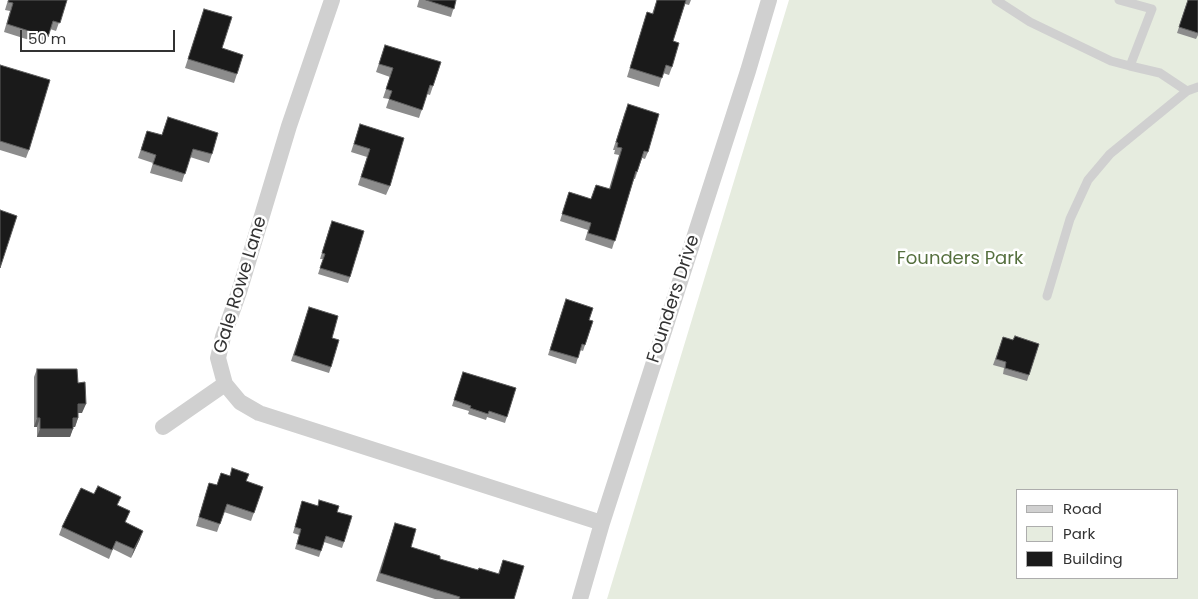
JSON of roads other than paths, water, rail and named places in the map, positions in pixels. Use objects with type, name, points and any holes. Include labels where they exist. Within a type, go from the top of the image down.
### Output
[{"type":"street","name":"Gale Rowe Lane","points":[[332,0],[289,126],[239,292],[223,337],[218,358],[225,384],[240,402],[259,413],[602,523]]},
{"type":"street","name":"Founders Drive","points":[[580,599],[602,523],[748,72],[769,0]]},
{"type":"street","points":[[163,426],[225,384]]},
{"type":"lane","points":[[996,0],[1030,22],[1111,61],[1160,73],[1187,92]]},
{"type":"lane","points":[[1119,0],[1152,9],[1130,66]]},
{"type":"lane","points":[[1047,296],[1070,219],[1088,180],[1110,154],[1187,92],[1198,86]]},
{"type":"park label","name":"Founders Park","points":[[960,259]]}]
